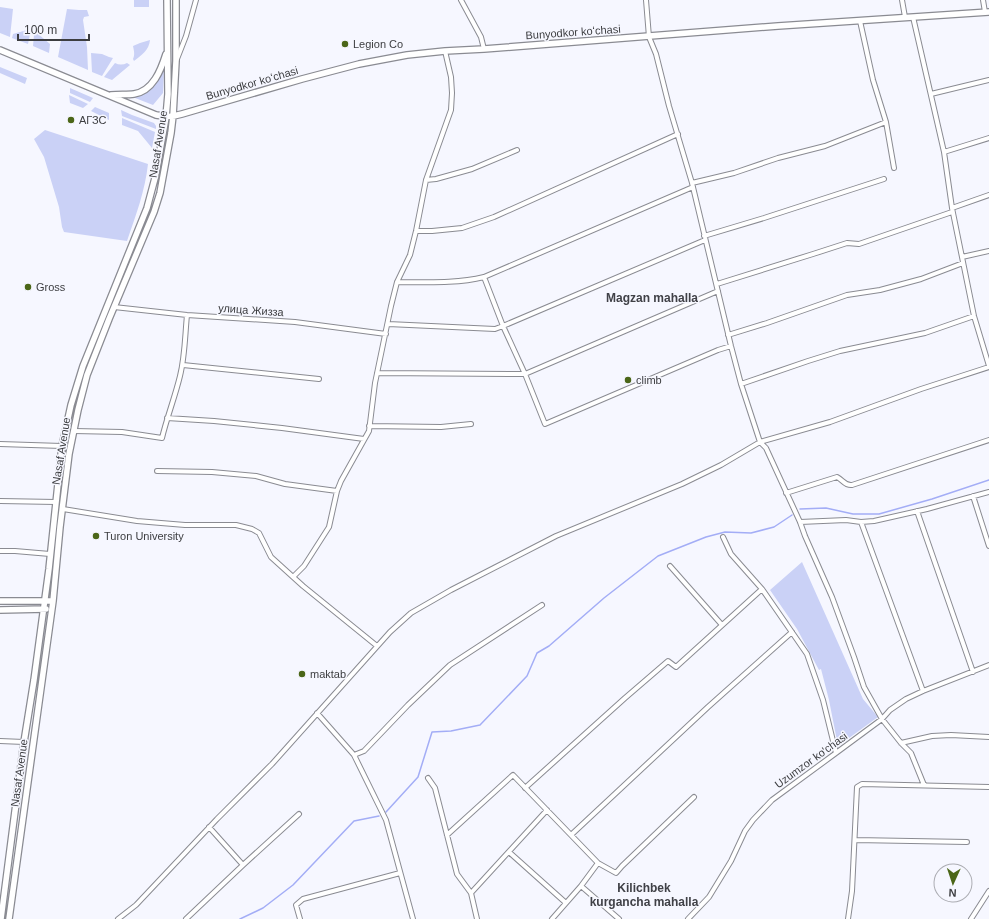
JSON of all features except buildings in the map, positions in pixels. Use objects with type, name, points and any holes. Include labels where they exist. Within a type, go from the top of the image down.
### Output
[{"type":"main road","name":"Nasaf Avenue","points":[[1,919],[24,742],[34,680],[62,446],[71,406],[83,366],[146,208],[155,178],[166,117],[168,94],[167,0]]},
{"type":"main road","name":"Nasaf Avenue","points":[[9,919],[52,609],[69,454],[87,375],[154,212],[163,178],[173,116],[176,61],[176,0]]},
{"type":"main road","name":"Bunyodkor koʻchasi","points":[[166,117],[359,64],[407,55],[987,12]]},
{"type":"main road","points":[[108,95],[134,94],[147,89],[154,82],[168,48]]},
{"type":"main road","points":[[0,50],[156,115],[166,117]]},
{"type":"main road","points":[[0,601],[53,601]]},
{"type":"main road","points":[[0,610],[52,609]]},
{"type":"street","points":[[176,61],[186,36],[196,0]]},
{"type":"street","points":[[461,0],[481,37],[484,49]]},
{"type":"street","points":[[646,0],[649,37],[656,54],[692,182],[728,335],[741,384],[760,442],[766,448],[832,596],[864,688],[882,718],[901,743],[911,753],[924,785]]},
{"type":"street","points":[[902,0],[905,18]]},
{"type":"street","points":[[983,0],[987,12]]},
{"type":"street","points":[[118,919],[136,904],[272,764],[377,646],[411,613],[451,590],[556,536],[682,484],[721,465],[760,442],[830,422],[921,389],[989,367],[974,316],[952,210],[944,152],[913,17]]},
{"type":"street","points":[[860,21],[873,80],[886,122],[894,168]]},
{"type":"street","points":[[293,578],[304,566],[329,527],[337,491],[341,481],[369,431],[377,372],[397,282],[410,254],[426,180],[451,110],[451,77],[445,51]]},
{"type":"street","points":[[931,94],[989,80]]},
{"type":"street","points":[[692,182],[734,173],[778,158],[825,146],[886,122]]},
{"type":"street","points":[[416,231],[462,228],[494,217],[678,134]]},
{"type":"street","points":[[944,152],[989,138]]},
{"type":"street","points":[[426,180],[436,179],[472,169],[517,150]]},
{"type":"street","points":[[388,324],[494,329],[705,238],[884,179]]},
{"type":"street","points":[[397,282],[441,283],[474,280],[484,277],[693,188]]},
{"type":"street","points":[[717,284],[847,243],[859,244],[989,195]]},
{"type":"street","points":[[962,257],[989,251]]},
{"type":"street","points":[[728,335],[847,295],[880,290],[921,279],[963,263]]},
{"type":"street","points":[[484,277],[503,326],[525,374],[545,424],[718,350],[731,346]]},
{"type":"street","points":[[377,372],[525,374],[718,292]]},
{"type":"street","name":"улица Жизза","points":[[114,307],[186,315],[295,322],[386,334]]},
{"type":"street","points":[[74,431],[122,432],[162,438],[180,377],[186,315]]},
{"type":"street","points":[[741,384],[840,351],[926,333],[974,316]]},
{"type":"street","points":[[182,365],[319,379]]},
{"type":"street","points":[[167,418],[267,426],[364,439]]},
{"type":"street","points":[[369,426],[441,427],[471,424]]},
{"type":"street","points":[[786,493],[837,477],[845,484],[852,485],[989,440]]},
{"type":"street","points":[[0,444],[62,446]]},
{"type":"street","points":[[157,471],[212,472],[256,476],[285,484],[337,491]]},
{"type":"street","points":[[800,522],[846,520],[861,522],[874,521],[989,492]]},
{"type":"street","points":[[973,496],[989,542]]},
{"type":"street","points":[[0,501],[56,502]]},
{"type":"street","points":[[62,509],[137,521],[185,525],[236,526],[252,529],[259,533],[271,557],[293,578],[377,646]]},
{"type":"street","points":[[917,511],[973,672]]},
{"type":"street","points":[[861,522],[923,691]]},
{"type":"street","points":[[723,537],[731,554],[762,589],[807,654],[823,700],[836,753]]},
{"type":"street","points":[[0,551],[50,554]]},
{"type":"street","points":[[670,566],[722,625]]},
{"type":"street","points":[[525,788],[668,661],[676,667],[762,589]]},
{"type":"street","points":[[354,755],[364,751],[408,705],[450,665],[542,605]]},
{"type":"street","points":[[571,835],[708,707],[792,632]]},
{"type":"street","name":"Uzumzor ko'chasi","points":[[688,919],[709,897],[731,861],[745,831],[772,800],[906,699],[989,665]]},
{"type":"street","points":[[317,713],[354,755],[386,820],[413,919]]},
{"type":"street","points":[[901,743],[932,736],[951,735],[989,737]]},
{"type":"street","points":[[0,741],[24,742]]},
{"type":"street","points":[[447,835],[513,775],[598,864],[616,873],[694,797]]},
{"type":"street","points":[[428,778],[435,788],[457,874],[471,893],[477,919]]},
{"type":"street","points":[[848,919],[852,891],[857,787],[862,784],[989,787]]},
{"type":"street","points":[[471,893],[548,810]]},
{"type":"street","points":[[186,919],[299,814]]},
{"type":"street","points":[[209,828],[243,866]]},
{"type":"street","points":[[855,840],[967,842]]},
{"type":"street","points":[[509,852],[566,903]]},
{"type":"street","points":[[552,919],[598,864]]},
{"type":"street","points":[[300,919],[296,905],[303,899],[400,873]]},
{"type":"street","points":[[581,886],[619,919]]},
{"type":"street","points":[[971,919],[989,891]]},
{"type":"shaded area","points":[[134,0],[149,0],[149,7],[134,7]]},
{"type":"shaded area","points":[[0,7],[13,9],[10,37],[0,33]]},
{"type":"shaded area","points":[[67,9],[87,10],[89,16],[84,17],[83,20],[87,47],[88,70],[58,57]]},
{"type":"shaded area","points":[[27,30],[30,34],[28,44],[12,38],[13,34]]},
{"type":"shaded area","points":[[37,33],[50,44],[49,53],[33,46],[34,35]]},
{"type":"shaded area","points":[[150,40],[147,49],[134,61],[133,46]]},
{"type":"shaded area","points":[[91,53],[102,54],[113,58],[102,76],[92,72]]},
{"type":"shaded area","points":[[115,63],[127,63],[130,65],[112,80],[104,77]]},
{"type":"shaded area","points":[[0,67],[27,78],[25,84],[0,73]]},
{"type":"shaded area","points":[[164,68],[163,93],[153,105],[130,96],[140,94]]},
{"type":"shaded area","points":[[70,88],[93,98],[90,102],[70,93]]},
{"type":"shaded area","points":[[69,95],[88,104],[83,108],[70,103]]},
{"type":"shaded area","points":[[95,107],[109,113],[109,120],[91,111]]},
{"type":"shaded area","points":[[121,110],[154,123],[156,129],[122,116]]},
{"type":"shaded area","points":[[122,118],[155,132],[152,148],[138,131],[122,125]]},
{"type":"shaded area","points":[[45,130],[148,164],[147,174],[137,212],[127,241],[64,232],[59,207],[44,157],[34,139]]},
{"type":"shaded area","points":[[802,562],[863,699],[878,717],[838,746],[821,669],[819,670],[797,629],[770,590]]},
{"type":"waterway","points":[[800,509],[826,508],[853,514],[879,514],[932,499],[989,480]]},
{"type":"waterway","points":[[386,812],[418,777],[432,732],[451,731],[480,725],[527,676],[537,653],[549,646],[604,598],[658,556],[706,537],[725,532],[751,533],[774,527],[792,515]]},
{"type":"waterway","points":[[240,919],[263,908],[293,885],[354,821],[379,816]]},
{"type":"place","name":"Legion Co","points":[[345,44]]},
{"type":"place","name":"АГЗС","points":[[71,120]]},
{"type":"place","name":"Gross","points":[[28,287]]},
{"type":"place","name":"climb","points":[[628,380]]},
{"type":"place","name":"Turon University","points":[[96,536]]},
{"type":"place","name":"maktab","points":[[302,674]]},
{"type":"district","name":"Magzan mahalla","points":[[652,298]]},
{"type":"district","name":"Kilichbek kurgancha mahalla","points":[[644,895]]}]
